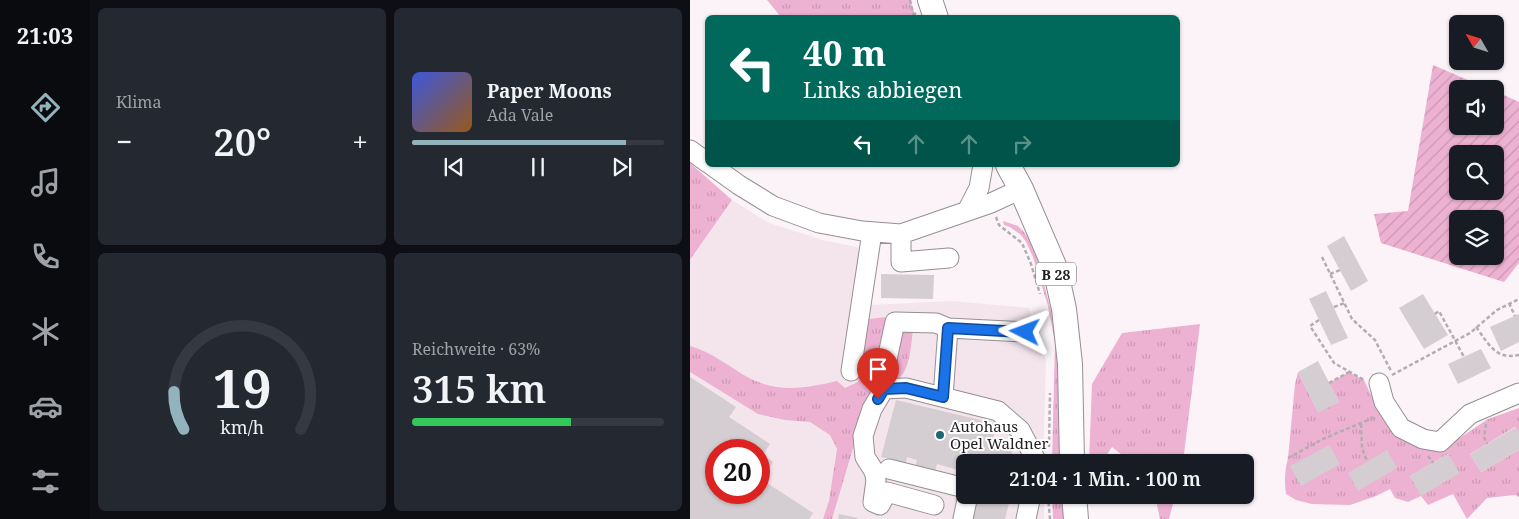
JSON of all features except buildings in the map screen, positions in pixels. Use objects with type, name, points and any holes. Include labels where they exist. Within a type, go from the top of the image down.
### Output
[{"type":"main road","points":[[930,0],[935,15]]},
{"type":"main road","name":"B 28","points":[[1009,167],[1055,268],[1064,309],[1070,364],[1072,454]]},
{"type":"main road","points":[[1075,504],[1076,519]]},
{"type":"street","points":[[690,150],[705,161]]},
{"type":"street","points":[[714,167],[773,206],[819,223],[872,232],[902,234],[992,203],[1021,190]]},
{"type":"street","points":[[967,211],[979,188],[983,167]]},
{"type":"street","points":[[849,358],[872,232]]},
{"type":"street","points":[[902,234],[901,262],[949,258]]},
{"type":"street","points":[[884,369],[895,322],[936,323],[948,328],[1025,332]]},
{"type":"street","points":[[943,397],[948,328]]},
{"type":"street","points":[[1386,379],[1384,402],[1401,428],[1423,440],[1440,442],[1470,414],[1519,393]]},
{"type":"street","points":[[934,505],[887,492],[880,505],[873,502],[876,480],[874,470],[864,457],[863,436],[872,409],[884,389],[906,388],[998,411],[1020,430],[1040,454]]},
{"type":"street","points":[[889,469],[956,486]]},
{"type":"street","points":[[963,519],[966,504]]},
{"type":"street","points":[[1026,519],[1029,504]]},
{"type":"path","points":[[992,203],[999,225],[1022,243],[1042,298]]},
{"type":"path","points":[[1322,257],[1352,319],[1376,340],[1386,379]]},
{"type":"path","points":[[1330,274],[1340,270]]},
{"type":"path","points":[[1319,320],[1310,326],[1334,363],[1364,380],[1386,379],[1470,333],[1497,310],[1519,299]]},
{"type":"path","points":[[1334,307],[1345,303]]},
{"type":"path","points":[[1510,303],[1515,316]]},
{"type":"path","points":[[1435,314],[1439,311],[1464,357]]},
{"type":"path","points":[[1476,327],[1488,344],[1497,352],[1505,357],[1519,355]]},
{"type":"path","points":[[1329,383],[1350,372]]},
{"type":"path","points":[[1043,454],[1051,385]]},
{"type":"path","points":[[1288,458],[1323,439],[1390,411]]},
{"type":"path","points":[[1361,424],[1362,448],[1368,461]]},
{"type":"path","points":[[1049,504],[1050,519]]},
{"type":"shaded area","points":[[732,200],[769,223],[826,241],[858,247],[867,305],[952,301],[1029,308],[1046,360],[1043,454],[956,454],[956,504],[1044,504],[1044,519],[690,519],[690,261]]},
{"type":"green space","points":[[767,0],[910,0],[915,15],[779,15]]},
{"type":"green space","points":[[1433,65],[1468,80],[1449,80],[1449,135],[1504,135],[1504,95],[1519,102],[1519,263],[1504,282],[1450,265],[1504,265],[1504,210],[1449,210],[1449,265],[1381,243],[1374,214],[1408,211]]},
{"type":"green space","points":[[690,163],[732,200],[690,260]]},
{"type":"green space","points":[[1003,221],[1018,226],[1034,246],[1050,307],[1057,347],[1064,454],[1052,454],[1055,343],[1048,306],[1033,257],[1026,242],[1021,235],[1004,225]]},
{"type":"green space","points":[[886,317],[874,370],[892,372],[904,327],[913,331],[907,365],[905,371],[897,379],[873,381],[832,519],[823,519],[829,501],[837,449],[830,435],[810,422],[785,420],[758,414],[690,372],[690,346],[706,352],[751,379],[772,386],[794,388],[837,381],[845,388],[858,382],[869,319]]},
{"type":"green space","points":[[1200,324],[1184,454],[1121,454],[1112,447],[1107,454],[1089,454],[1092,384],[1122,333]]},
{"type":"green space","points":[[1298,372],[1318,412],[1339,402],[1329,383],[1349,372],[1364,380],[1376,406],[1394,435],[1405,440],[1447,445],[1488,419],[1519,408],[1519,433],[1515,427],[1470,454],[1481,472],[1519,450],[1519,497],[1515,495],[1487,498],[1467,519],[1453,494],[1428,505],[1421,496],[1408,502],[1395,498],[1390,489],[1350,505],[1312,504],[1296,500],[1286,494],[1285,480],[1295,384]],"holes":[[[1448,454],[1459,473],[1421,495],[1410,476]]]},
{"type":"green space","points":[[1052,504],[1065,504],[1065,519],[1053,519]]},
{"type":"green space","points":[[1157,504],[1173,504],[1169,519],[1160,519]]},
{"type":"place","name":"Autohaus Opel Waldner","points":[[940,435]]},
{"type":"route","points":[[878,399],[884,389],[906,388],[943,397],[948,328],[1025,332]]}]
